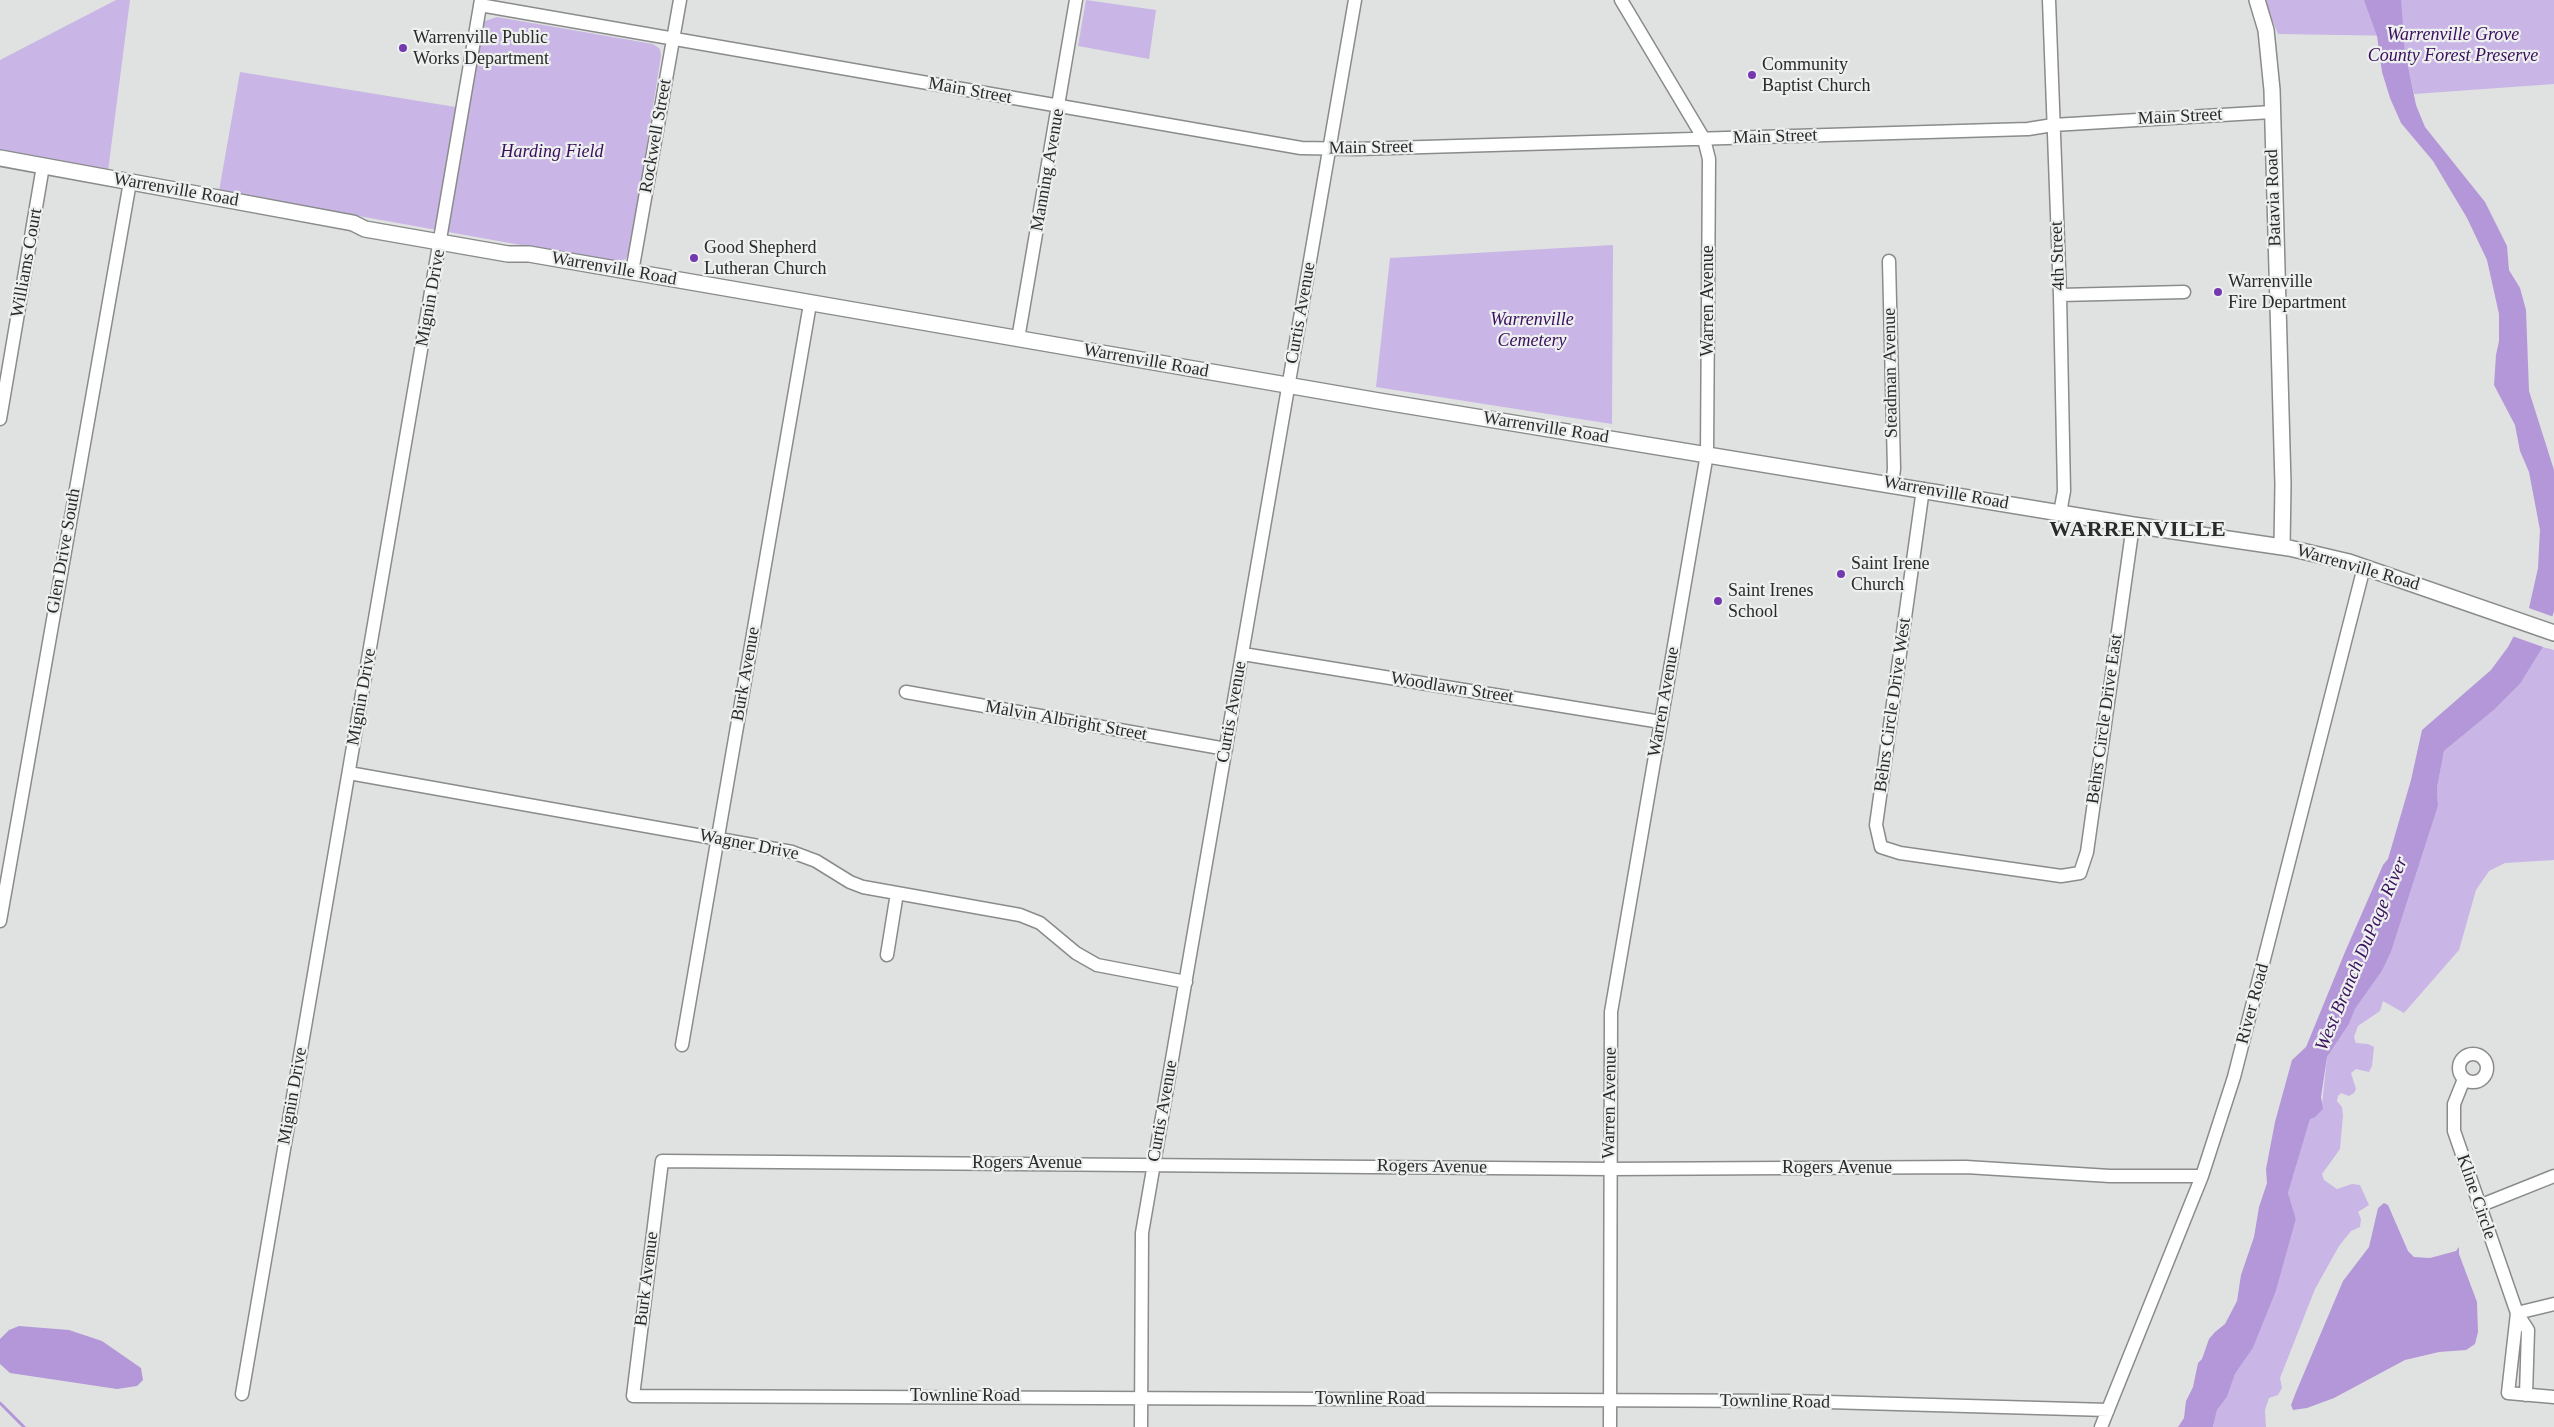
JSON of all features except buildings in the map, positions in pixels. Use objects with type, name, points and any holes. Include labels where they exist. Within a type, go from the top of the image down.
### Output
[{"type":"main road","name":"Batavia Road","points":[[2257,0],[2266,30],[2270,55],[2282,464],[2282,547]]},
{"type":"main road","name":"Warrenville Road","points":[[0,158],[353,224],[368,223],[441,238],[513,248],[529,254],[810,304],[2060,513],[2282,547],[2336,558],[2454,597],[2554,633]]},
{"type":"street","name":"Rockwell Street","points":[[632,272],[680,0]]},
{"type":"street","name":"Manning Avenue","points":[[1018,339],[1076,0]]},
{"type":"street","name":"Curtis Avenue","points":[[1141,1427],[1142,1233],[1355,0]]},
{"type":"street","name":"Warren Avenue","points":[[1610,1427],[1609,1169],[1611,1012],[1707,454],[1709,159],[1704,139],[1621,0]]},
{"type":"street","name":"4th Street","points":[[2049,0],[2060,295],[2064,491],[2060,513]]},
{"type":"street","name":"Main Street","points":[[481,3],[673,40],[1301,148],[1329,149],[2028,129],[2053,125],[2272,112]]},
{"type":"street","name":"Mignin Drive","points":[[242,1394],[481,3]]},
{"type":"street","name":"Williams Court","points":[[0,419],[43,166]]},
{"type":"street","name":"Glen Drive South","points":[[0,921],[90,395],[130,182]]},
{"type":"street","name":"Steadman Avenue","points":[[1889,262],[1894,469],[1892,484]]},
{"type":"street","points":[[2060,295],[2184,292]]},
{"type":"street","name":"Burk Avenue","points":[[682,1044],[810,304]]},
{"type":"street","name":"Behrs Circle Drive West","points":[[1923,489],[1876,831],[1881,847],[1900,853],[2041,873]]},
{"type":"street","name":"Behrs Circle Drive East","points":[[2041,873],[2061,876],[2080,873],[2087,852],[2133,525]]},
{"type":"street","name":"River Road","points":[[2101,1427],[2202,1176],[2234,1077],[2364,567]]},
{"type":"street","name":"Woodlawn Street","points":[[1243,654],[1661,722]]},
{"type":"street","name":"Malvin Albright Street","points":[[906,692],[1226,749]]},
{"type":"street","name":"Wagner Drive","points":[[349,773],[804,855],[850,882],[897,893],[1020,915],[1040,924],[1076,953],[1097,965],[1186,982]]},
{"type":"street","points":[[887,955],[897,893]]},
{"type":"street","name":"Kline Circle","points":[[2464,1079],[2454,1104],[2453,1122],[2478,1206],[2517,1313],[2528,1330],[2526,1395],[2508,1393],[2517,1313]]},
{"type":"street","name":"Burk Avenue","points":[[633,1396],[662,1161]]},
{"type":"street","name":"Rogers Avenue","points":[[662,1161],[1609,1169],[1966,1167],[2110,1176],[2202,1176]]},
{"type":"street","points":[[2478,1206],[2554,1176]]},
{"type":"street","points":[[2517,1313],[2554,1304]]},
{"type":"street","points":[[2526,1395],[2554,1397]]},
{"type":"street","name":"Townline Road","points":[[633,1396],[1792,1401],[2108,1410]]},
{"type":"green space","points":[[116,0],[130,0],[108,171],[0,150],[0,60]]},
{"type":"green space","points":[[1086,0],[1156,10],[1149,59],[1078,46]]},
{"type":"green space","name":"Warrenville Grove County Forest Preserve","points":[[2264,0],[2554,0],[2554,84],[2414,94],[2405,51],[2404,36],[2278,34]]},
{"type":"green space","name":"Harding Field","points":[[497,17],[653,44],[660,49],[661,56],[630,250],[626,259],[616,262],[219,191],[240,72],[468,109],[482,28],[485,21]]},
{"type":"green space","name":"Warrenville Cemetery","points":[[1613,245],[1612,424],[1376,387],[1390,258]]},
{"type":"green space","points":[[2543,647],[2554,650],[2554,860],[2505,863],[2489,871],[2476,890],[2459,950],[2404,1013],[2383,1001],[2380,1011],[2358,1026],[2354,1037],[2356,1043],[2368,1044],[2374,1047],[2372,1066],[2369,1072],[2356,1069],[2351,1073],[2356,1089],[2354,1093],[2349,1096],[2341,1093],[2338,1096],[2337,1101],[2342,1107],[2343,1115],[2340,1149],[2322,1174],[2324,1180],[2337,1189],[2352,1184],[2360,1185],[2369,1205],[2358,1212],[2361,1219],[2360,1227],[2351,1231],[2339,1246],[2315,1289],[2280,1378],[2282,1388],[2278,1395],[2269,1398],[2265,1410],[2266,1427],[2213,1427],[2217,1410],[2227,1397],[2235,1374],[2253,1348],[2276,1291],[2296,1219],[2288,1193],[2310,1118],[2322,1105],[2327,1057],[2349,1024],[2355,1009],[2382,971],[2391,952],[2438,806],[2437,788],[2444,751],[2495,709],[2520,684]]},
{"type":"water","name":"West Branch DuPage River","points":[[2364,0],[2401,0],[2405,51],[2416,105],[2425,127],[2485,202],[2507,246],[2509,270],[2520,288],[2526,310],[2529,391],[2554,470],[2554,611],[2543,647],[2520,684],[2495,709],[2444,751],[2437,788],[2438,806],[2391,952],[2382,971],[2355,1009],[2349,1024],[2327,1057],[2321,1097],[2323,1109],[2310,1119],[2288,1193],[2296,1219],[2276,1291],[2253,1348],[2235,1374],[2227,1397],[2217,1410],[2213,1427],[2178,1427],[2184,1418],[2186,1401],[2193,1387],[2198,1363],[2202,1359],[2209,1339],[2225,1324],[2237,1301],[2241,1275],[2254,1237],[2259,1207],[2267,1183],[2266,1169],[2275,1122],[2292,1060],[2306,1047],[2345,952],[2383,865],[2388,859],[2411,780],[2422,730],[2491,670],[2508,647],[2529,608],[2538,568],[2540,530],[2529,472],[2520,451],[2515,425],[2494,385],[2499,341],[2499,314],[2487,260],[2467,218],[2433,161],[2401,123],[2390,98],[2382,72],[2377,36]]},
{"type":"water","points":[[2384,1203],[2388,1205],[2408,1251],[2414,1257],[2430,1258],[2456,1251],[2459,1247],[2459,1254],[2477,1302],[2478,1332],[2475,1344],[2466,1350],[2439,1352],[2405,1360],[2334,1398],[2307,1408],[2293,1410],[2291,1405],[2296,1392],[2343,1281],[2369,1247],[2378,1208]]},
{"type":"water","points":[[19,1326],[69,1330],[102,1341],[141,1368],[143,1380],[137,1386],[117,1389],[10,1373],[0,1364],[0,1339],[9,1330]]},
{"type":"pier","points":[[2526,607],[2554,617],[2546,648],[2512,636]]},
{"type":"waterway","points":[[0,1403],[24,1427]]},
{"type":"place","name":"Warrenville Public Works Department","points":[[403,48]]},
{"type":"place","name":"Community Baptist Church","points":[[1752,75]]},
{"type":"place","name":"Good Shepherd Lutheran Church","points":[[694,258]]},
{"type":"place","name":"Warrenville Fire Department","points":[[2218,292]]},
{"type":"place","name":"Saint Irene Church","points":[[1841,574]]},
{"type":"place","name":"Saint Irenes School","points":[[1718,601]]},
{"type":"district","name":"WARRENVILLE","points":[[2138,530]]}]
